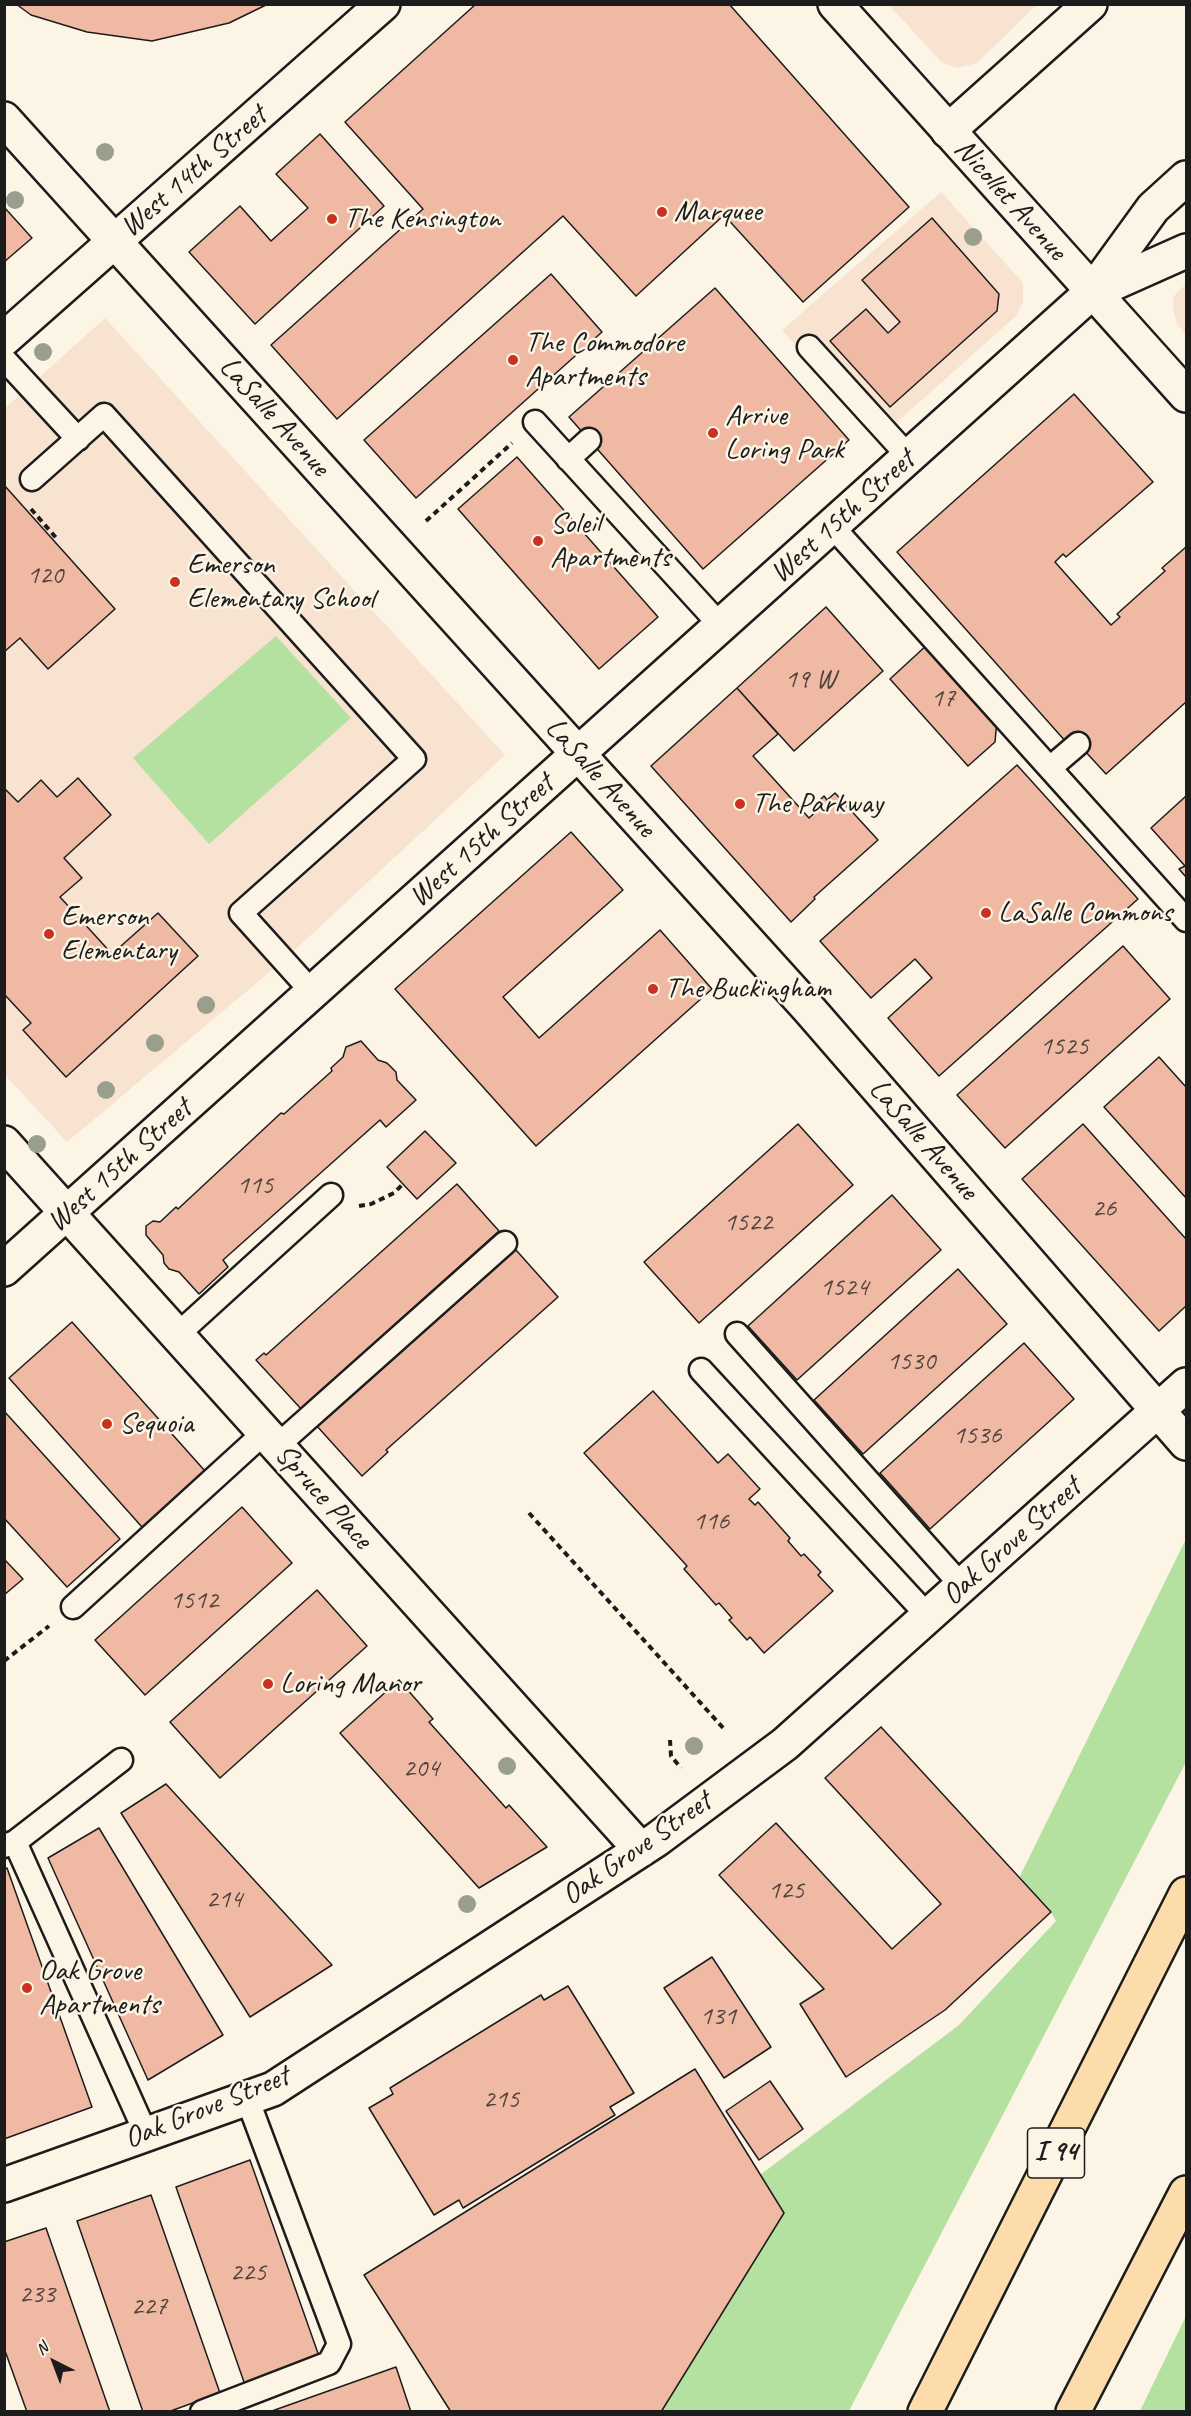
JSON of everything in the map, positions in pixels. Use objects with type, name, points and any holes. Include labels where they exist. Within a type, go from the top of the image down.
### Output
[{"type":"highway","name":"I 94","points":[[925,2412],[1186,1894]]},
{"type":"highway","points":[[1073,2412],[1186,2193]]},
{"type":"street","name":"West 14th Street","points":[[4,339],[383,4]]},
{"type":"street","name":"Nicollet Avenue","points":[[835,4],[1186,395]]},
{"type":"street","points":[[948,130],[1090,4]]},
{"type":"street","name":"LaSalle Avenue","points":[[4,119],[808,1008],[1186,1443]]},
{"type":"street","points":[[1092,292],[1153,208],[1186,178]]},
{"type":"street","points":[[1092,292],[1186,251]]},
{"type":"street","name":"West 15th Street","points":[[4,1269],[1092,292]]},
{"type":"street","name":"Spruce Place","points":[[4,1143],[641,1850]]},
{"type":"street","name":"Oak Grove Street","points":[[4,2185],[273,2089],[641,1850],[785,1744],[1186,1385]]},
{"type":"lane","points":[[809,347],[909,457]]},
{"type":"lane","points":[[4,359],[78,439]]},
{"type":"lane","points":[[32,479],[104,415],[414,759],[241,914],[313,993]]},
{"type":"lane","points":[[535,422],[721,626]]},
{"type":"lane","points":[[568,459],[589,440]]},
{"type":"lane","points":[[832,526],[1186,920]]},
{"type":"lane","points":[[1050,768],[1078,744]]},
{"type":"lane","points":[[177,1335],[340,1202]]},
{"type":"lane","points":[[74,1607],[505,1244]]},
{"type":"lane","points":[[737,1334],[962,1586]]},
{"type":"lane","points":[[701,1370],[928,1616]]},
{"type":"lane","points":[[121,1760],[10,1844],[146,2134]]},
{"type":"lane","points":[[202,2412],[329,2362],[339,2344],[247,2098]]},
{"type":"path","points":[[426,521],[535,422]]},
{"type":"path","points":[[340,1202],[371,1204],[394,1193],[403,1184]]},
{"type":"path","points":[[529,1513],[725,1730]]},
{"type":"path","points":[[4,1661],[74,1607]]},
{"type":"path","points":[[670,1740],[671,1756],[681,1768]]},
{"type":"shaded area","points":[[889,5],[1037,5],[977,63],[957,68],[941,62]]},
{"type":"shaded area","points":[[941,192],[1023,283],[1023,302],[1016,316],[878,439],[782,330]]},
{"type":"shaded area","points":[[1186,284],[1186,335],[1177,324],[1173,308],[1174,296]]},
{"type":"shaded area","name":"Emerson Elementary School","points":[[105,318],[505,755],[284,960],[67,1142],[5,1075],[4,409]]},
{"type":"green space","points":[[276,636],[351,718],[209,844],[133,758]]},
{"type":"green space","points":[[1186,1539],[1186,1762],[849,2411],[661,2412],[760,2175],[959,2025],[1056,1921],[1051,1912],[1019,1878]]},
{"type":"green space","points":[[1186,2316],[1186,2411],[1140,2411]]},
{"type":"building","points":[[16,4],[268,4],[229,23],[152,41],[87,32],[31,15]]},
{"type":"building","name":"Marquee","points":[[476,4],[729,4],[909,207],[803,302],[724,215],[636,296],[563,216],[337,419],[271,345],[423,209],[345,122]]},
{"type":"building","name":"The Kensington","points":[[320,134],[384,206],[255,324],[189,252],[240,206],[271,241],[308,208],[276,174]]},
{"type":"building","points":[[4,207],[32,238],[4,262]]},
{"type":"building","points":[[932,218],[999,294],[997,311],[890,407],[830,341],[866,309],[888,333],[900,322],[862,280]]},
{"type":"building","name":"The Commodore Apartments","points":[[551,274],[602,332],[416,498],[364,440]]},
{"type":"building","name":"Arrive Loring Park","points":[[715,288],[849,440],[703,569],[569,417]]},
{"type":"building","points":[[1074,394],[1153,482],[1066,557],[1063,554],[1055,562],[1111,625],[1120,617],[1117,614],[1165,571],[1162,568],[1186,547],[1186,702],[1106,774],[1073,738],[1067,743],[897,552]]},
{"type":"building","name":"Soleil Apartments","points":[[517,457],[658,617],[599,669],[458,509]]},
{"type":"building","points":[[4,485],[115,609],[48,669],[20,638],[4,652]]},
{"type":"building","points":[[826,607],[883,671],[794,751],[737,688]]},
{"type":"building","points":[[928,644],[997,720],[995,742],[968,766],[890,679]]},
{"type":"building","name":"The Parkway","points":[[737,688],[778,734],[753,756],[809,818],[822,806],[818,802],[824,796],[827,800],[835,793],[878,840],[814,897],[815,899],[791,922],[651,766]]},
{"type":"building","name":"LaSalle Commons","points":[[1017,765],[1138,899],[939,1076],[888,1018],[932,978],[915,959],[871,998],[820,941]]},
{"type":"building","name":"Emerson Elementary","points":[[78,778],[111,815],[64,858],[82,878],[60,897],[112,954],[158,913],[198,956],[66,1077],[23,1030],[31,1023],[4,994],[4,788],[18,802],[41,780],[57,797]]},
{"type":"building","points":[[1186,796],[1186,877],[1179,869],[1185,866],[1151,828]]},
{"type":"building","name":"The Buckingham","points":[[571,832],[623,890],[503,997],[539,1038],[660,930],[712,989],[536,1146],[395,989]]},
{"type":"building","points":[[1123,946],[1170,999],[1005,1148],[957,1095]]},
{"type":"building","points":[[361,1041],[378,1060],[387,1063],[396,1072],[397,1080],[416,1100],[386,1127],[380,1120],[223,1260],[228,1267],[199,1294],[179,1272],[169,1269],[164,1263],[163,1255],[146,1235],[146,1226],[153,1221],[160,1222],[176,1207],[178,1209],[281,1113],[284,1114],[332,1071],[331,1068],[343,1057],[346,1047]]},
{"type":"building","points":[[1159,1057],[1186,1087],[1186,1198],[1104,1107]]},
{"type":"building","points":[[798,1124],[853,1185],[699,1323],[644,1262]]},
{"type":"building","points":[[1083,1124],[1186,1239],[1186,1306],[1159,1331],[1022,1179]]},
{"type":"building","points":[[425,1131],[456,1163],[417,1199],[387,1167]]},
{"type":"building","points":[[457,1184],[499,1231],[308,1402],[310,1404],[303,1411],[256,1360],[264,1353],[266,1355]]},
{"type":"building","points":[[892,1195],[941,1250],[797,1380],[748,1326]]},
{"type":"building","points":[[516,1250],[558,1297],[386,1450],[388,1452],[362,1476],[316,1425],[324,1418],[325,1420]]},
{"type":"building","points":[[958,1269],[1007,1324],[863,1454],[814,1400]]},
{"type":"building","name":"Sequoia","points":[[72,1322],[205,1471],[142,1527],[9,1378]]},
{"type":"building","points":[[1024,1343],[1074,1399],[930,1529],[880,1473]]},
{"type":"building","points":[[653,1391],[718,1463],[728,1454],[760,1489],[749,1499],[755,1505],[758,1502],[790,1538],[788,1541],[801,1556],[804,1554],[821,1572],[818,1575],[833,1591],[764,1653],[750,1637],[747,1640],[729,1620],[732,1618],[719,1603],[716,1605],[684,1569],[687,1566],[584,1453]]},
{"type":"building","points":[[4,1411],[120,1539],[67,1587],[4,1518]]},
{"type":"building","name":"Loring Manor","points":[[242,1507],[292,1563],[145,1695],[95,1640]]},
{"type":"building","points":[[4,1559],[23,1579],[4,1595]]},
{"type":"building","name":"Loring Manor","points":[[317,1590],[367,1646],[220,1778],[170,1722]]},
{"type":"building","points":[[399,1680],[433,1719],[429,1722],[506,1808],[509,1805],[547,1847],[479,1888],[340,1733]]},
{"type":"building","points":[[881,1727],[1051,1912],[945,2010],[846,2077],[800,2004],[824,1989],[719,1875],[776,1823],[892,1949],[941,1904],[825,1778]]},
{"type":"building","points":[[166,1784],[332,1965],[250,2017],[121,1813]]},
{"type":"building","points":[[99,1828],[223,2035],[148,2080],[48,1858]]},
{"type":"building","name":"Oak Grove Apartments","points":[[7,1868],[92,2107],[4,2139],[4,1869]]},
{"type":"building","points":[[712,1957],[771,2047],[724,2078],[664,1988]]},
{"type":"building","points":[[568,1986],[634,2093],[610,2107],[615,2115],[463,2208],[459,2200],[434,2215],[369,2108],[393,2094],[390,2088],[541,1995],[544,2000]]},
{"type":"building","points":[[695,2069],[784,2213],[661,2412],[451,2412],[364,2275]]},
{"type":"building","points":[[770,2081],[803,2129],[759,2160],[726,2111]]},
{"type":"building","points":[[250,2160],[320,2359],[245,2385],[176,2187]]},
{"type":"building","points":[[151,2195],[220,2393],[168,2412],[143,2412],[77,2221]]},
{"type":"building","points":[[46,2228],[110,2412],[27,2412],[4,2348],[4,2242]]},
{"type":"building","points":[[396,2367],[411,2412],[269,2412]]},
{"type":"place","name":"Marquee","points":[[662,212]]},
{"type":"place","name":"The Kensington","points":[[332,219]]},
{"type":"place","name":"The Commodore Apartments","points":[[513,360]]},
{"type":"place","name":"Arrive Loring Park","points":[[713,433]]},
{"type":"place","name":"Soleil Apartments","points":[[538,541]]},
{"type":"place","name":"Emerson Elementary School","points":[[175,582]]},
{"type":"place","name":"The Parkway","points":[[740,804]]},
{"type":"place","name":"LaSalle Commons","points":[[986,913]]},
{"type":"place","name":"Emerson Elementary","points":[[49,934]]},
{"type":"place","name":"The Buckingham","points":[[653,989]]},
{"type":"place","name":"Sequoia","points":[[107,1424]]},
{"type":"place","name":"Loring Manor","points":[[268,1684]]},
{"type":"place","name":"Oak Grove Apartments","points":[[27,1988]]}]
